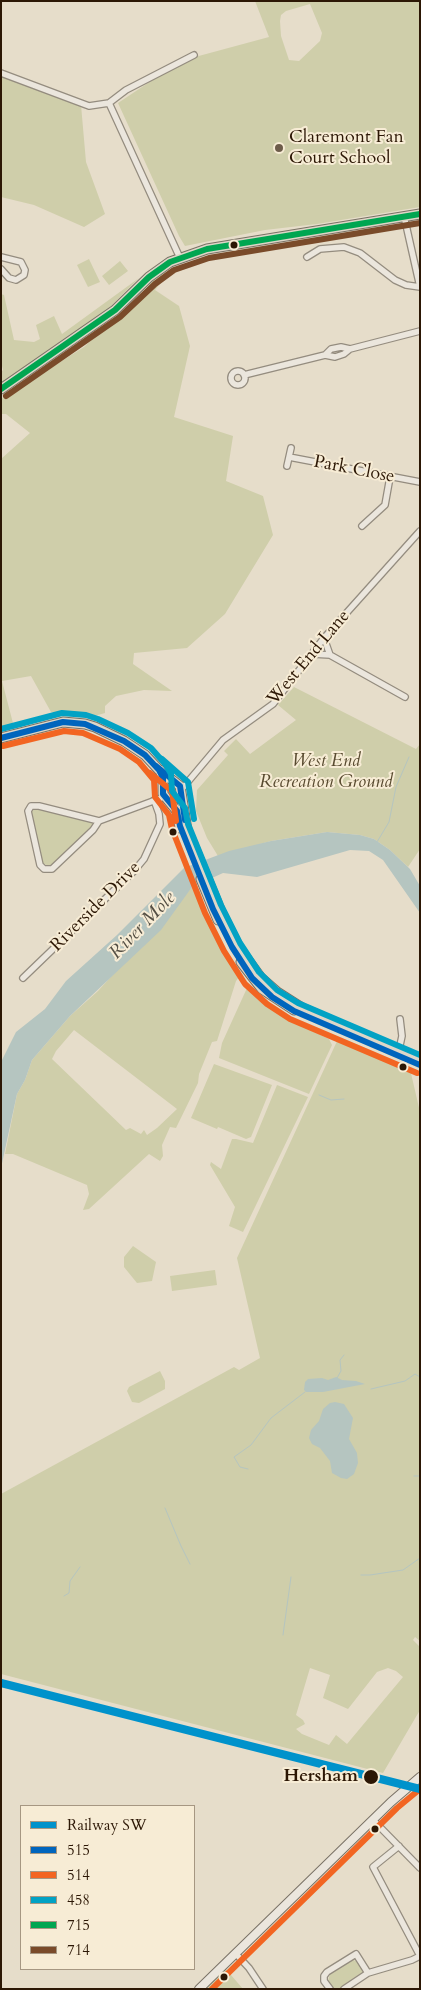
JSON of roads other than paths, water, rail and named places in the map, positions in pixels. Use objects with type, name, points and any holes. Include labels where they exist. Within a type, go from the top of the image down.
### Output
[{"type":"main road","points":[[1,389],[115,310],[149,277],[170,262],[207,249],[420,214]]},
{"type":"main road","points":[[1,738],[63,722],[90,726],[124,740],[145,755],[179,787],[186,824],[222,929],[234,952],[252,978],[272,997],[306,1016],[420,1065]]},
{"type":"main road","points":[[159,770],[163,778],[163,792],[177,811],[180,826],[198,862]]},
{"type":"main road","points":[[164,786],[167,784],[179,787]]},
{"type":"main road","points":[[167,799],[177,799],[179,787]]},
{"type":"main road","points":[[209,892],[239,948],[252,967],[270,987],[302,1008],[420,1059]]},
{"type":"street","points":[[1,74],[89,106],[109,103],[126,90],[194,56]]},
{"type":"street","points":[[109,103],[180,258]]},
{"type":"street","points":[[307,257],[320,250],[344,247],[360,253],[395,280],[406,285],[420,287],[404,216]]},
{"type":"street","points":[[1,257],[21,262],[24,275],[20,279],[13,280],[1,269]]},
{"type":"street","points":[[244,375],[325,355],[335,357],[344,354],[350,348],[420,331]]},
{"type":"street","name":"Park Close","points":[[287,466],[291,448]]},
{"type":"street","name":"Park Close","points":[[289,457],[420,482]]},
{"type":"street","points":[[362,526],[385,505],[390,477]]},
{"type":"street","name":"West End Lane","points":[[179,787],[191,778],[223,740],[273,704],[324,638],[420,531]]},
{"type":"street","points":[[324,638],[330,655]]},
{"type":"street","points":[[312,654],[330,655],[405,697]]},
{"type":"street","points":[[99,821],[93,830],[52,869],[44,868],[40,865],[28,811],[31,806],[39,806],[99,821],[154,800],[167,799]]},
{"type":"street","name":"Riverside Drive","points":[[23,978],[134,872],[144,859],[160,824],[154,800]]},
{"type":"street","points":[[399,1050],[402,1036],[400,1019]]},
{"type":"street","points":[[199,1989],[420,1776]]},
{"type":"street","points":[[373,1820],[420,1868]]},
{"type":"street","points":[[344,1989],[368,1973],[420,1956],[373,1867],[398,1846]]},
{"type":"street","points":[[414,1861],[420,1856]]},
{"type":"street","points":[[236,1954],[249,1968],[263,1989]]},
{"type":"street","points":[[330,1989],[324,1980],[324,1976],[327,1972],[356,1954],[368,1973]]},
{"type":"water","name":"River Mole","points":[[327,832],[360,835],[374,839],[390,850],[410,869],[420,886],[420,913],[383,860],[369,851],[350,850],[257,877],[223,873],[192,887],[161,930],[70,1016],[32,1060],[25,1080],[17,1094],[1,1168],[1,1062],[16,1032],[45,1009],[66,981],[117,935],[184,868],[229,851],[271,841]]},
{"type":"water","points":[[336,1377],[342,1380],[365,1384],[323,1392],[306,1392],[304,1390],[305,1382],[308,1379],[322,1378],[328,1380]]},
{"type":"water","points":[[330,1403],[344,1404],[353,1418],[349,1439],[357,1453],[358,1463],[354,1474],[347,1479],[332,1473],[330,1461],[320,1448],[312,1444],[309,1438],[311,1430],[319,1421],[323,1409]]},
{"type":"waterway","points":[[377,842],[389,822],[396,787],[409,757]]},
{"type":"waterway","points":[[319,1095],[331,1100],[344,1099]]},
{"type":"waterway","points":[[337,1378],[341,1371],[340,1360],[344,1355]]},
{"type":"waterway","points":[[371,1389],[405,1381],[415,1374],[420,1377]]},
{"type":"waterway","points":[[248,1469],[240,1467],[234,1457],[251,1445],[271,1418],[305,1392]]},
{"type":"waterway","points":[[414,1476],[420,1476]]},
{"type":"waterway","points":[[165,1508],[190,1564]]},
{"type":"waterway","points":[[361,1575],[403,1570],[420,1558]]},
{"type":"waterway","points":[[64,1596],[69,1593],[70,1581],[80,1567]]},
{"type":"waterway","points":[[283,1635],[291,1577]]},
{"type":"rail line","name":"SW","points":[[1,1683],[420,1789]]},
{"type":"place","name":"Claremont Fan Court School","points":[[279,148]]},
{"type":"place","name":"Hersham","points":[[371,1777]]},
{"type":"park label","name":"West End Recreation Ground","points":[[326,772]]}]
